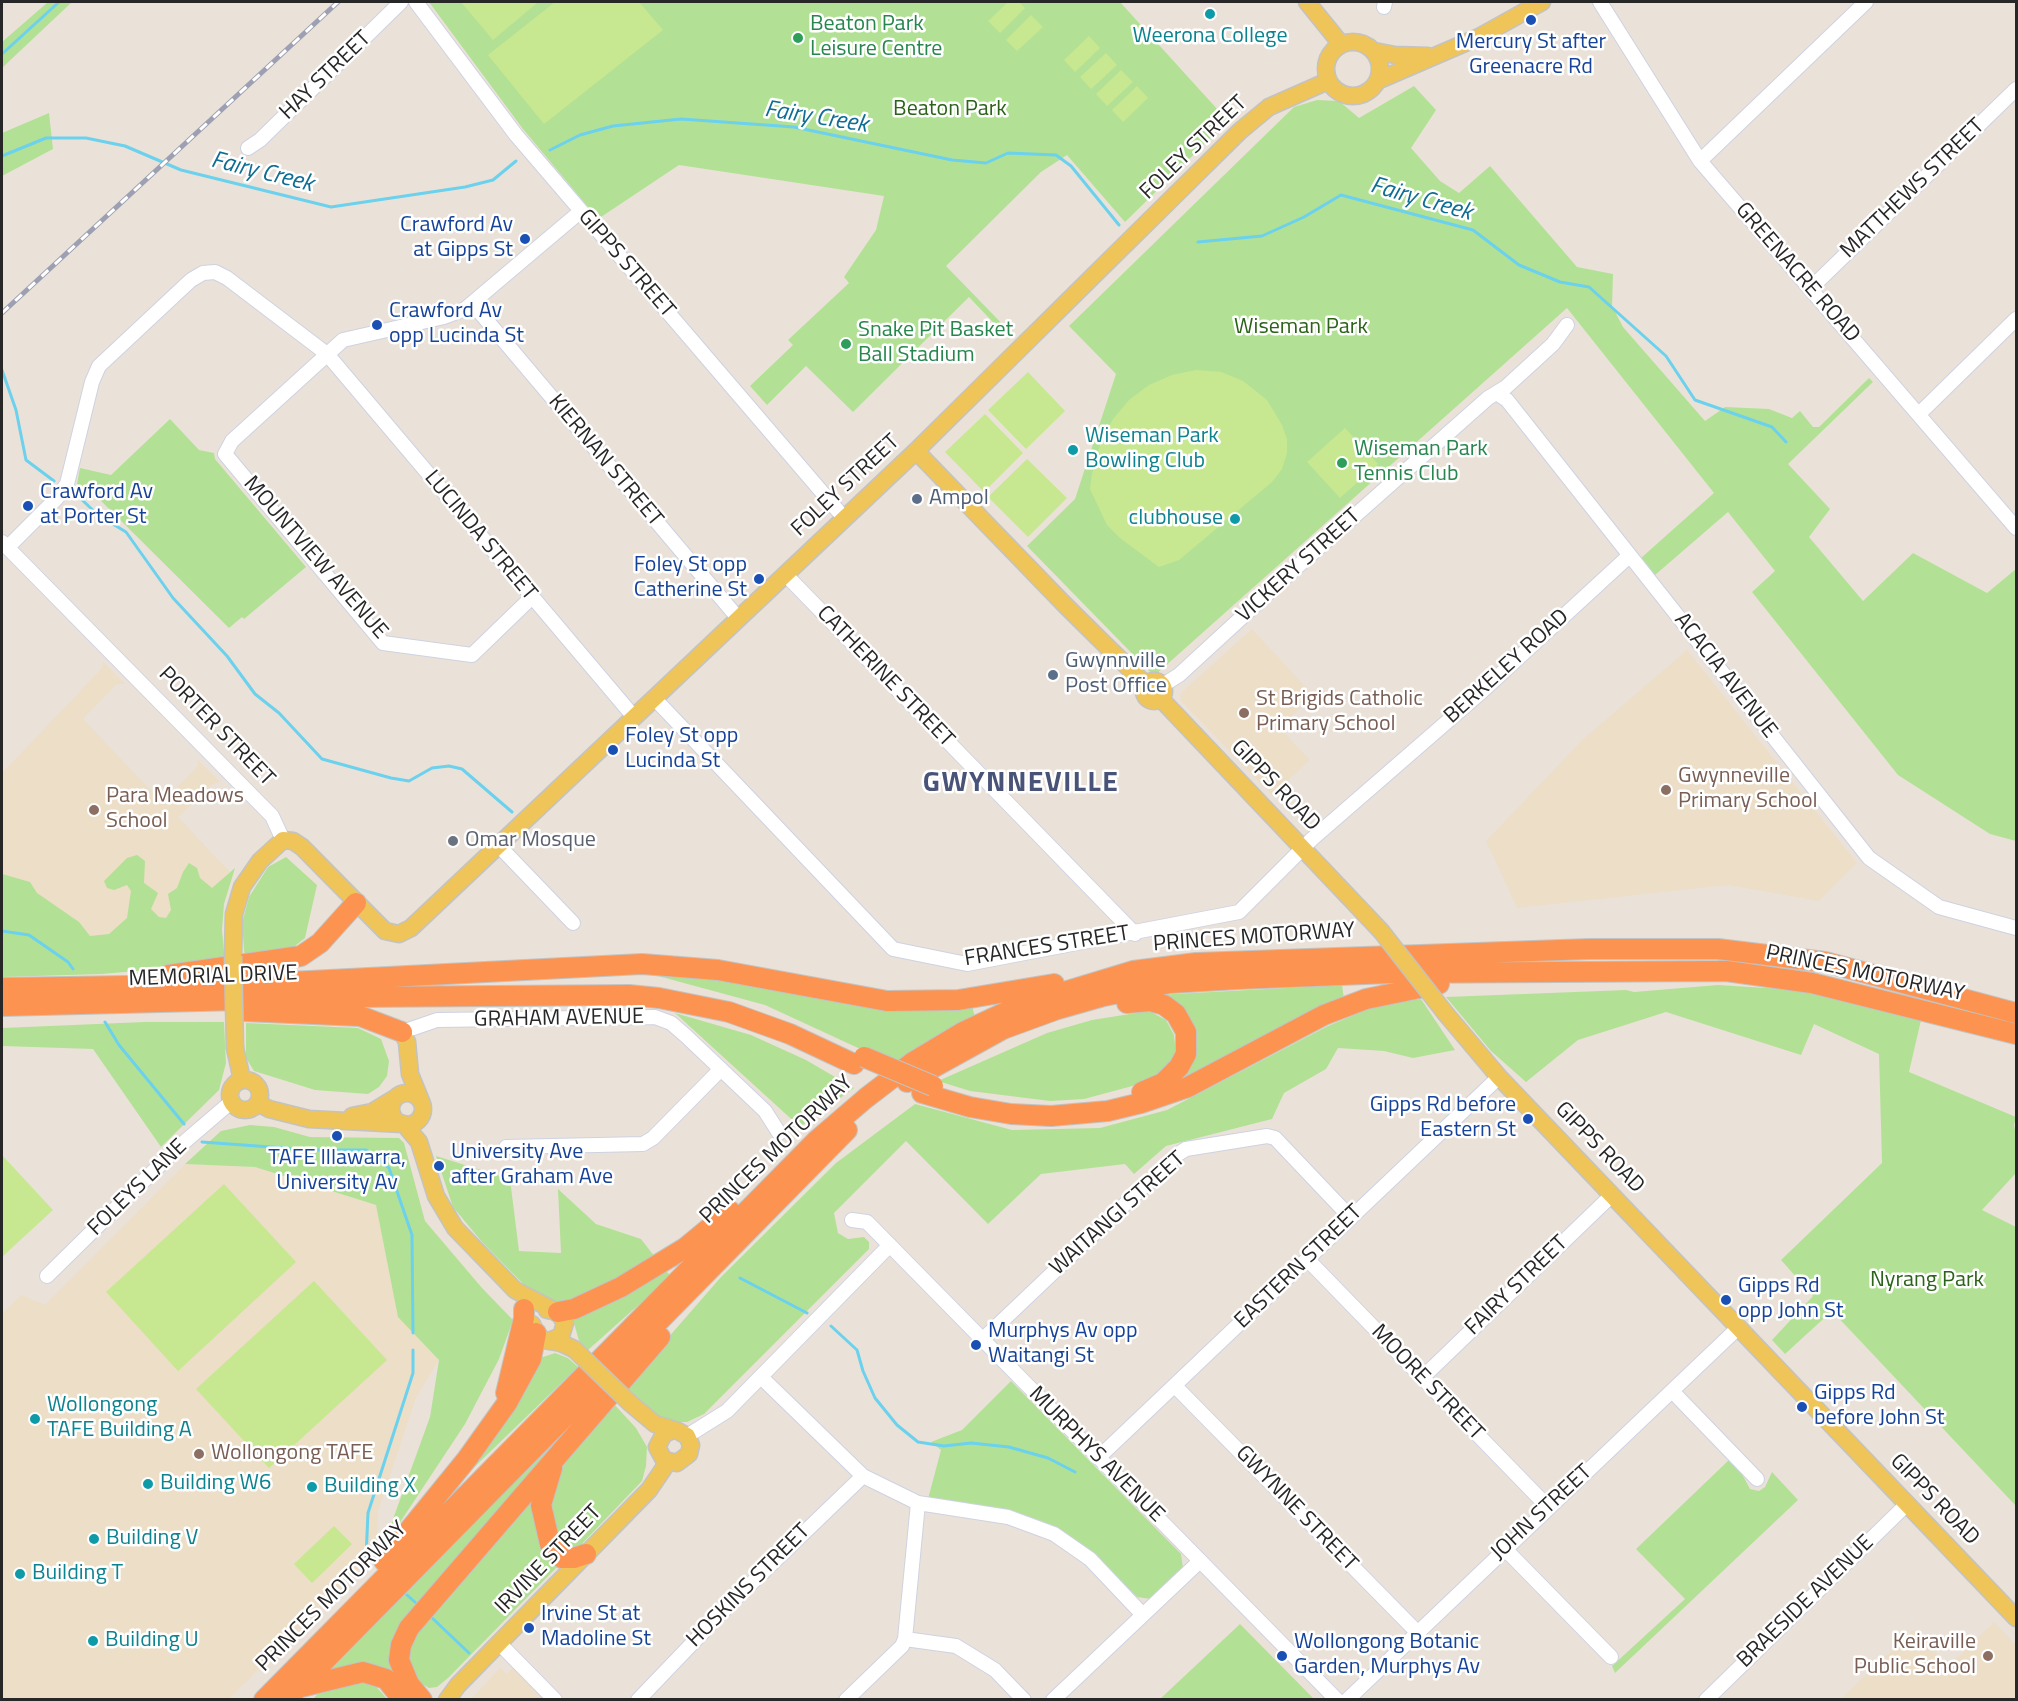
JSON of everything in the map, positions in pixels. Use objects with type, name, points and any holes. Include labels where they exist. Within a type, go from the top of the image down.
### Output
[{"type":"highway","points":[[117,993],[301,956],[320,943],[356,903]]},
{"type":"highway","name":"PRINCES MOTORWAY","points":[[264,1700],[818,1140],[866,1098],[913,1062],[963,1032],[1021,1005],[1133,971],[1246,960],[1589,949],[1718,949],[1826,962],[2016,1013]]},
{"type":"highway","points":[[424,976],[669,964],[718,970],[856,997],[923,1002],[958,1000],[1133,971]]},
{"type":"highway","points":[[424,976],[687,990],[718,997],[770,1014],[859,1060],[970,1107],[1011,1114],[1051,1116],[1108,1111],[1141,1103],[1188,1087],[1324,1015],[1366,999],[1432,984],[1579,971]]},
{"type":"highway","name":"PRINCES MOTORWAY","points":[[291,1694],[851,1126],[922,1086],[1003,1029],[1104,996],[1170,983],[1391,973],[1726,971],[1766,975],[1876,998],[2016,1034]]},
{"type":"highway","name":"MEMORIAL DRIVE","points":[[2,1006],[117,993],[424,976]]},
{"type":"highway","name":"MEMORIAL DRIVE","points":[[2,988],[117,993],[629,995],[659,998],[729,1012],[859,1060]]},
{"type":"highway","points":[[117,993],[360,1016],[402,1032]]},
{"type":"highway","points":[[1150,1001],[1164,1005],[1176,1014],[1186,1032],[1186,1054],[1169,1078],[1145,1091],[1086,1104],[1035,1105],[979,1099],[922,1086],[946,1067],[1025,1031],[1129,1002],[1150,1001]]},
{"type":"highway","points":[[559,1315],[621,1287],[686,1248],[818,1140]]},
{"type":"highway","points":[[422,1700],[401,1668],[400,1653],[404,1635],[414,1619],[674,1321],[700,1280]]},
{"type":"highway","points":[[487,1430],[507,1389],[524,1318],[524,1309]]},
{"type":"highway","points":[[320,1643],[344,1606],[391,1553],[487,1430],[523,1375],[539,1334]]},
{"type":"highway","points":[[559,1452],[542,1496],[544,1526],[550,1544],[558,1555],[567,1559],[586,1554]]},
{"type":"highway","points":[[291,1694],[363,1672],[386,1679],[403,1700]]},
{"type":"main road","points":[[1307,2],[1341,44]]},
{"type":"main road","points":[[1435,56],[1395,56],[1374,51],[1360,43],[1341,44],[1328,57],[1326,73],[1328,81],[1338,92],[1354,96],[1363,94],[1377,81],[1435,56],[1479,37],[1542,2]]},
{"type":"main road","points":[[1374,51],[1380,67],[1377,81]]},
{"type":"main road","name":"FOLEY STREET","points":[[356,903],[385,932],[399,934],[411,928],[916,451],[1240,131],[1269,107],[1328,81]]},
{"type":"main road","name":"GIPPS ROAD","points":[[916,451],[1065,605],[1157,690],[1381,931],[1499,1077],[2016,1618]]},
{"type":"main road","points":[[242,1080],[235,1048],[233,956],[234,914],[242,887],[260,861],[283,840],[293,841],[302,847],[356,903]]},
{"type":"main road","points":[[402,1032],[407,1041],[412,1080],[422,1105],[423,1154]]},
{"type":"main road","points":[[408,1059],[396,1098],[391,1106],[392,1114],[416,1138],[433,1189],[449,1219],[470,1246],[502,1278],[523,1295],[559,1315],[567,1338],[574,1349],[634,1408],[655,1424],[680,1433],[690,1450],[686,1458],[677,1463],[663,1457],[634,1408]]},
{"type":"main road","points":[[242,1080],[256,1084],[260,1093],[258,1103],[247,1110],[238,1109],[231,1102],[231,1088],[242,1080]]},
{"type":"main road","points":[[321,1121],[366,1114],[402,1093],[411,1093],[422,1105]]},
{"type":"main road","points":[[258,1103],[298,1118],[403,1124],[418,1120],[422,1105]]},
{"type":"main road","points":[[502,1278],[539,1334],[574,1349]]},
{"type":"main road","points":[[539,1334],[538,1314],[550,1310],[559,1315]]},
{"type":"main road","points":[[539,1334],[561,1336],[559,1315]]},
{"type":"main road","points":[[663,1457],[660,1437],[680,1433]]},
{"type":"main road","name":"IRVINE STREET","points":[[447,1700],[458,1685],[649,1490],[663,1457]]},
{"type":"main road","name":"IRVINE STREET","points":[[432,1700],[458,1685]]},
{"type":"street","name":"HAY STREET","points":[[248,148],[260,140],[401,2]]},
{"type":"street","name":"GIPPS STREET","points":[[416,2],[516,135],[844,519]]},
{"type":"street","name":"GREENACRE ROAD","points":[[1600,2],[1700,160],[1920,413],[2016,528]]},
{"type":"street","points":[[1700,160],[1866,2]]},
{"type":"street","name":"MATTHEWS STREET","points":[[1810,289],[2016,89]]},
{"type":"street","points":[[327,354],[343,340],[444,318],[472,303],[581,211]]},
{"type":"street","name":"LUCINDA STREET","points":[[5,544],[56,499],[67,484],[92,382],[99,366],[197,276],[209,272],[227,278],[327,354],[634,717]]},
{"type":"street","name":"KIERNAN STREET","points":[[472,303],[738,618]]},
{"type":"street","points":[[1920,413],[2016,320]]},
{"type":"street","name":"VICKERY STREET","points":[[1157,690],[1179,675],[1321,545],[1488,398],[1498,394],[1553,344],[1567,325]]},
{"type":"street","name":"MOUNTVIEW AVENUE","points":[[327,354],[232,441],[225,454],[383,643],[472,656],[532,597]]},
{"type":"street","name":"ACACIA AVENUE","points":[[1498,394],[1507,400],[1869,858],[1939,907],[2016,928]]},
{"type":"street","name":"PORTER STREET","points":[[5,544],[269,812],[278,824],[283,840]]},
{"type":"street","name":"BERKELEY ROAD","points":[[1303,848],[1479,694],[1629,556]]},
{"type":"street","name":"CATHERINE STREET","points":[[785,574],[1135,934]]},
{"type":"street","name":"FRANCES STREET","points":[[654,698],[893,949],[967,964],[1135,934],[1239,912],[1303,848]]},
{"type":"street","points":[[499,846],[573,923]]},
{"type":"street","name":"GRAHAM AVENUE","points":[[402,1032],[437,1020],[655,1017],[679,1030],[721,1069],[765,1111],[779,1133]]},
{"type":"street","points":[[506,1148],[643,1144],[653,1138],[721,1069]]},
{"type":"street","name":"EASTERN STREET","points":[[1098,1458],[1499,1077]]},
{"type":"street","name":"FOLEYS LANE","points":[[47,1276],[175,1150],[231,1102]]},
{"type":"street","name":"WAITANGI STREET","points":[[982,1340],[1178,1154],[1186,1149],[1267,1136],[1275,1138],[1351,1218]]},
{"type":"street","name":"FAIRY STREET","points":[[1422,1378],[1612,1195]]},
{"type":"street","name":"MURPHYS AVENUE","points":[[852,1220],[867,1222],[1336,1700]]},
{"type":"street","points":[[680,1433],[727,1411],[890,1245]]},
{"type":"street","name":"MOORE STREET","points":[[1307,1259],[1547,1506]]},
{"type":"street","name":"JOHN STREET","points":[[1347,1700],[1547,1506],[1738,1328]]},
{"type":"street","points":[[761,1377],[863,1476],[918,1503],[1008,1517],[1053,1534],[1090,1558],[1143,1615]]},
{"type":"street","name":"GWYNNE STREET","points":[[1175,1386],[1417,1632]]},
{"type":"street","points":[[1672,1391],[1757,1479]]},
{"type":"street","name":"HOSKINS STREET","points":[[638,1700],[731,1603],[863,1476]]},
{"type":"street","points":[[846,1700],[902,1646],[905,1639],[918,1503]]},
{"type":"street","name":"BRAESIDE AVENUE","points":[[1706,1700],[1906,1505]]},
{"type":"street","points":[[1504,1548],[1611,1657]]},
{"type":"street","points":[[1053,1700],[1200,1561]]},
{"type":"street","points":[[905,1639],[956,1646],[995,1670],[1024,1700]]},
{"type":"street","points":[[499,1643],[555,1700]]},
{"type":"shaded area","name":"St Brigids Catholic Primary School","points":[[1252,629],[1314,696],[1279,727],[1310,760],[1272,795],[1180,700],[1181,693]]},
{"type":"shaded area","name":"Gwynneville Primary School","points":[[1687,650],[1857,863],[1819,901],[1728,885],[1517,908],[1486,841],[1582,740]]},
{"type":"shaded area","name":"Para Meadows School","points":[[103,662],[125,684],[117,684],[83,719],[162,802],[198,766],[198,760],[220,782],[213,784],[178,817],[230,872],[179,920],[120,957],[2,911],[2,769],[4,771],[102,668]]},
{"type":"shaded area","name":"Wollongong TAFE","points":[[185,1164],[255,1167],[425,1221],[482,1288],[416,1398],[378,1511],[377,1550],[229,1699],[2,1700],[2,1314],[21,1295],[45,1305]]},
{"type":"shaded area","name":"Keiraville Public School","points":[[1994,1622],[2016,1645],[2016,1699],[1841,1699],[1913,1630],[1949,1666]]},
{"type":"shaded area","points":[[514,1666],[549,1700],[470,1700],[500,1668],[507,1674]]},
{"type":"green space","points":[[48,2],[72,2],[2,68],[2,42]]},
{"type":"green space","name":"Beaton Park","points":[[429,2],[1120,2],[1228,121],[1125,222],[1067,155],[1041,172],[946,266],[1013,335],[1009,339],[969,297],[853,412],[806,366],[767,405],[750,386],[793,345],[788,340],[849,283],[844,277],[876,230],[884,196],[679,165],[598,219],[523,129]]},
{"type":"green space","points":[[461,2],[538,2],[493,40]]},
{"type":"green space","points":[[555,2],[639,2],[663,30],[544,124],[488,55]]},
{"type":"green space","points":[[1008,2],[1019,2],[1025,8],[1000,33],[988,21]]},
{"type":"green space","points":[[1031,15],[1043,27],[1017,51],[1006,40]]},
{"type":"green space","points":[[1089,36],[1100,48],[1075,72],[1064,60]]},
{"type":"green space","points":[[1106,53],[1117,65],[1091,89],[1080,77]]},
{"type":"green space","points":[[1121,70],[1133,82],[1107,106],[1096,94]]},
{"type":"green space","points":[[1137,86],[1148,98],[1123,122],[1112,110]]},
{"type":"green space","name":"Wiseman Park","points":[[1414,86],[1436,110],[1411,148],[1440,181],[1459,193],[1490,166],[1577,267],[1613,274],[1612,306],[1623,327],[1705,421],[1725,407],[1769,409],[1792,418],[1800,411],[1813,427],[1819,427],[1869,378],[1873,382],[1788,464],[1830,509],[1809,537],[1863,601],[1913,553],[1987,593],[2016,569],[2016,841],[1990,834],[1898,775],[1752,592],[1775,571],[1728,512],[1655,575],[1641,558],[1714,493],[1567,308],[1154,676],[1027,546],[1075,499],[1116,374],[1069,326],[1294,107],[1317,100],[1339,101],[1359,118]]},
{"type":"green space","points":[[49,113],[53,149],[2,176],[2,133]]},
{"type":"green space","points":[[1196,370],[1221,372],[1243,381],[1267,400],[1282,425],[1287,439],[1287,453],[1282,469],[1272,482],[1179,560],[1159,567],[1120,538],[1107,525],[1090,489],[1092,474],[1100,445],[1113,419],[1129,400],[1149,385],[1172,375]]},
{"type":"green space","points":[[1028,372],[1065,411],[1026,449],[988,410]]},
{"type":"green space","points":[[985,414],[1023,453],[984,492],[945,452]]},
{"type":"green space","points":[[170,419],[199,450],[214,453],[215,459],[306,567],[244,619],[242,617],[229,628],[90,490],[77,484],[80,468],[111,475]]},
{"type":"green space","name":"Wiseman Park Tennis Club","points":[[1345,428],[1378,464],[1340,498],[1307,462]]},
{"type":"green space","points":[[1027,459],[1067,498],[1028,537],[988,497]]},
{"type":"green space","points":[[137,855],[145,861],[144,883],[158,893],[151,909],[159,917],[166,918],[171,910],[168,894],[177,888],[189,863],[197,868],[200,878],[212,888],[235,868],[224,904],[222,930],[225,963],[102,974],[2,977],[2,874],[30,882],[37,893],[79,922],[90,936],[109,934],[127,918],[131,891],[127,885],[114,890],[107,888],[104,881],[127,858]]},
{"type":"green space","points":[[286,857],[317,885],[305,938],[281,957],[245,963],[242,923],[249,897],[268,867]]},
{"type":"green space","points":[[659,972],[722,976],[857,1004],[920,1011],[972,1006],[975,1017],[895,1065],[765,1005],[658,976]]},
{"type":"green space","points":[[1342,985],[1344,999],[1177,1083],[1196,1047],[1156,995]]},
{"type":"green space","name":"Nyrang Park","points":[[1718,985],[1799,990],[1921,1020],[1909,1072],[2016,1117],[2014,1125],[2016,1173],[1982,1210],[2016,1227],[2016,1506],[1832,1311],[1785,1354],[1772,1340],[1813,1296],[1781,1260],[1882,1163],[1879,1054],[1814,1024],[1801,1055],[1666,1012],[1578,1040],[1526,1082],[1491,1051],[1446,997],[1626,990],[1634,992]]},
{"type":"green space","points":[[1421,999],[1455,1050],[1413,1058],[1384,1051],[1338,1048],[1326,1069],[1284,1093],[1272,1119],[1166,1146],[1134,1174],[1125,1164],[1041,1174],[988,1224],[906,1141],[834,1213],[838,1233],[848,1239],[864,1237],[869,1242],[869,1249],[704,1414],[687,1422],[670,1422],[653,1414],[626,1386],[721,1277],[836,1163],[915,1104],[1012,1130],[1100,1128],[1167,1110],[1328,1026],[1376,1006]]},
{"type":"green space","points":[[1149,1011],[1166,1020],[1174,1035],[1176,1054],[1169,1068],[1151,1081],[1084,1099],[1050,1101],[970,1091],[938,1081],[1047,1033],[1092,1020]]},
{"type":"green space","points":[[675,1013],[751,1035],[806,1060],[854,1088],[800,1127]]},
{"type":"green space","points":[[144,1022],[224,1022],[226,1063],[219,1090],[161,1147],[93,1049],[2,1046],[2,1028]]},
{"type":"green space","points":[[246,1023],[358,1028],[381,1039],[389,1061],[387,1076],[379,1087],[368,1094],[315,1090],[254,1071],[246,1058]]},
{"type":"green space","points":[[250,1125],[274,1127],[310,1137],[399,1138],[404,1143],[425,1221],[482,1288],[513,1320],[499,1359],[465,1424],[387,1542],[393,1519],[430,1417],[439,1360],[398,1317],[376,1205],[255,1167],[185,1164],[221,1131]]},
{"type":"green space","points":[[2,1155],[53,1210],[2,1257]]},
{"type":"green space","points":[[436,1156],[510,1179],[519,1251],[561,1253],[558,1189],[596,1224],[641,1239],[655,1257],[611,1285],[560,1304],[535,1296],[482,1242],[453,1207]]},
{"type":"green space","points":[[224,1184],[296,1262],[178,1371],[106,1292]]},
{"type":"green space","points":[[665,1270],[671,1276],[588,1350],[579,1341],[572,1316]]},
{"type":"green space","points":[[314,1281],[387,1360],[269,1468],[196,1389]]},
{"type":"green space","points":[[555,1353],[568,1358],[578,1367],[464,1477],[540,1358]]},
{"type":"green space","points":[[1011,1381],[1181,1554],[1183,1568],[1151,1599],[1137,1597],[1081,1544],[1041,1521],[1003,1509],[928,1499],[941,1450],[931,1442],[962,1430]]},
{"type":"green space","points":[[613,1403],[636,1428],[647,1447],[642,1481],[573,1553],[567,1555],[547,1518],[557,1471]]},
{"type":"green space","points":[[553,1442],[557,1450],[411,1615],[393,1670],[396,1684],[372,1682],[387,1699],[312,1700],[333,1678],[325,1676]]},
{"type":"green space","points":[[1729,1460],[1742,1474],[1750,1489],[1759,1491],[1765,1487],[1772,1472],[1798,1500],[1615,1673],[1612,1666],[1685,1599],[1636,1549]]},
{"type":"green space","points":[[534,1492],[544,1544],[557,1567],[448,1678],[437,1687],[429,1688],[419,1682],[406,1657],[409,1642]]},
{"type":"green space","points":[[334,1526],[352,1544],[312,1583],[294,1564]]},
{"type":"green space","points":[[1240,1624],[1314,1699],[1160,1699]]},
{"type":"waterway","points":[[2,54],[59,2]]},
{"type":"waterway","name":"Fairy Creek","points":[[550,150],[580,135],[613,126],[681,119],[794,127],[952,160],[986,163],[1008,153],[1056,155],[1071,166],[1119,225]]},
{"type":"waterway","name":"Fairy Creek","points":[[2,156],[46,138],[86,138],[125,146],[181,170],[331,207],[465,187],[493,180],[516,161]]},
{"type":"waterway","name":"Fairy Creek","points":[[1198,242],[1262,236],[1304,217],[1341,195],[1473,230],[1519,265],[1560,282],[1589,287],[1666,356],[1695,400],[1772,427],[1786,442]]},
{"type":"waterway","points":[[2,370],[16,410],[26,460],[54,481]]},
{"type":"waterway","points":[[79,497],[98,515],[126,532],[173,598],[227,656],[255,694],[279,713],[322,759],[409,781],[432,768],[449,766],[462,769],[512,812]]},
{"type":"waterway","points":[[2,931],[29,935],[68,962],[73,969]]},
{"type":"waterway","points":[[105,1022],[119,1045],[184,1124]]},
{"type":"waterway","points":[[202,1142],[312,1150],[366,1150],[389,1168],[412,1235],[413,1333]]},
{"type":"waterway","points":[[740,1278],[807,1313]]},
{"type":"waterway","points":[[831,1326],[857,1350],[875,1398],[897,1425],[918,1442],[944,1446],[971,1443],[1009,1447],[1048,1458],[1075,1472]]},
{"type":"waterway","points":[[371,1561],[366,1557],[368,1513],[413,1373],[413,1350]]},
{"type":"waterway","points":[[407,1595],[416,1603]]},
{"type":"waterway","points":[[429,1615],[469,1653]]},
{"type":"railway","points":[[2,313],[338,2]]},
{"type":"place","name":"Weerona College","points":[[1210,14]]},
{"type":"place","name":"Mercury St after Greenacre Rd","points":[[1531,20]]},
{"type":"place","name":"Beaton Park Leisure Centre","points":[[798,38]]},
{"type":"place","name":"Crawford Av at Gipps St","points":[[525,239]]},
{"type":"place","name":"Crawford Av opp Lucinda St","points":[[377,325]]},
{"type":"place","name":"Snake Pit Basket Ball Stadium","points":[[846,344]]},
{"type":"place","name":"Wiseman Park Bowling Club","points":[[1073,450]]},
{"type":"place","name":"Wiseman Park Tennis Club","points":[[1342,463]]},
{"type":"place","name":"Ampol","points":[[917,499]]},
{"type":"place","name":"Crawford Av at Porter St","points":[[28,506]]},
{"type":"place","name":"clubhouse","points":[[1235,519]]},
{"type":"place","name":"Foley St opp Catherine St","points":[[759,579]]},
{"type":"place","name":"Gwynnville Post Office","points":[[1053,675]]},
{"type":"place","name":"St Brigids Catholic Primary School","points":[[1244,713]]},
{"type":"place","name":"Foley St opp Lucinda St","points":[[613,750]]},
{"type":"place","name":"Gwynneville Primary School","points":[[1666,790]]},
{"type":"place","name":"Para Meadows School","points":[[94,810]]},
{"type":"place","name":"Omar Mosque","points":[[453,841]]},
{"type":"place","name":"Gipps Rd before Eastern St","points":[[1528,1119]]},
{"type":"place","name":"TAFE Illawarra, University Av","points":[[337,1136]]},
{"type":"place","name":"University Ave after Graham Ave","points":[[439,1166]]},
{"type":"place","name":"Gipps Rd opp John St","points":[[1726,1300]]},
{"type":"place","name":"Murphys Av opp Waitangi St","points":[[976,1345]]},
{"type":"place","name":"Gipps Rd before John St","points":[[1802,1407]]},
{"type":"place","name":"Wollongong TAFE Building A","points":[[35,1419]]},
{"type":"place","name":"Wollongong TAFE","points":[[199,1454]]},
{"type":"place","name":"Building W6","points":[[148,1484]]},
{"type":"place","name":"Building X","points":[[312,1487]]},
{"type":"place","name":"Building V","points":[[94,1539]]},
{"type":"place","name":"Building T","points":[[20,1574]]},
{"type":"place","name":"Irvine St at Madoline St","points":[[529,1628]]},
{"type":"place","name":"Building U","points":[[93,1641]]},
{"type":"place","name":"Wollongong Botanic Garden, Murphys Av","points":[[1282,1656]]},
{"type":"place","name":"Keiraville Public School","points":[[1988,1656]]},
{"type":"district","name":"GWYNNEVILLE","points":[[1021,784]]}]
